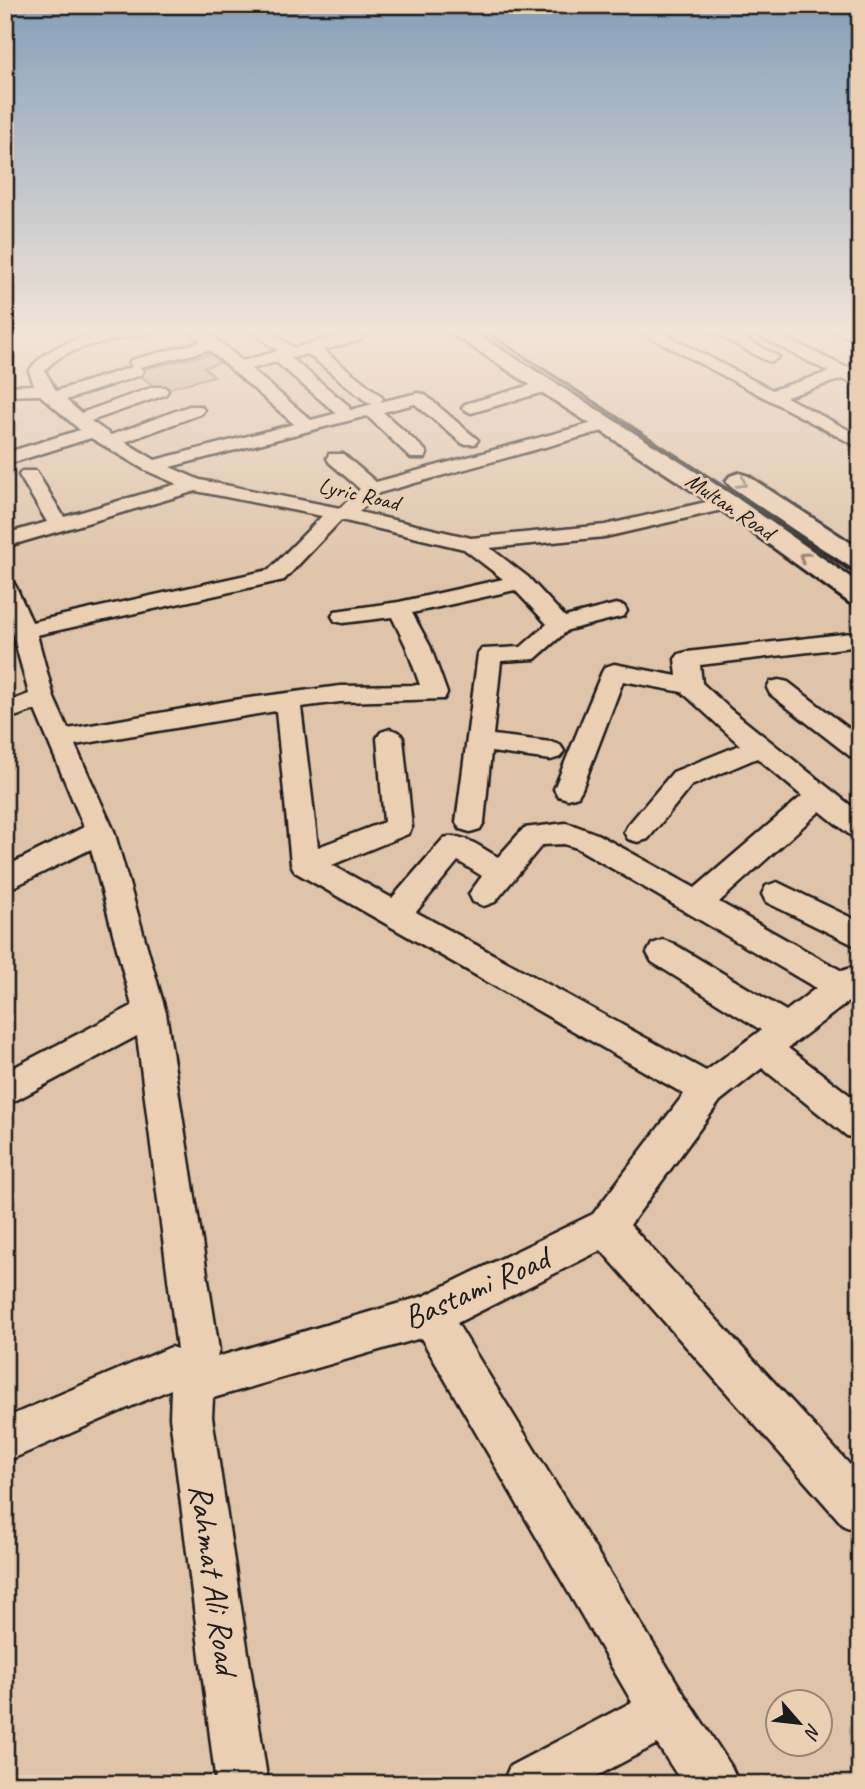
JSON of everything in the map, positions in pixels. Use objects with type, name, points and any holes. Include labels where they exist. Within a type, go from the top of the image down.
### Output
[{"type":"main road","name":"Multan Road","points":[[585,412],[728,503],[860,597]]},
{"type":"main road","name":"Multan Road","points":[[718,468],[860,562]]},
{"type":"street","name":"Lyric Road","points":[[71,412],[93,431],[152,466],[195,485],[471,544],[605,531],[728,503]]},
{"type":"street","points":[[93,431],[124,412]]},
{"type":"street","points":[[5,459],[93,431],[183,412]]},
{"type":"street","points":[[291,412],[307,426]]},
{"type":"street","points":[[152,466],[349,412]]},
{"type":"street","points":[[379,412],[418,454]]},
{"type":"street","points":[[436,412],[469,440]]},
{"type":"street","points":[[802,412],[860,443]]},
{"type":"street","points":[[24,631],[276,575],[340,514],[372,489],[604,425]]},
{"type":"street","points":[[336,458],[372,489]]},
{"type":"street","points":[[29,474],[60,525]]},
{"type":"street","points":[[5,541],[195,485]]},
{"type":"street","points":[[471,544],[520,582],[560,625]]},
{"type":"street","points":[[343,616],[399,609],[520,582]]},
{"type":"street","name":"Rahmat Ali Road","points":[[5,587],[24,631],[41,698],[100,831],[150,1013],[198,1350],[193,1374],[191,1417],[242,1784]]},
{"type":"street","points":[[59,738],[340,694],[435,693],[418,646],[399,609]]},
{"type":"street","points":[[470,822],[490,654],[527,654],[560,625],[616,611]]},
{"type":"street","points":[[690,686],[687,659],[860,639]]},
{"type":"street","points":[[568,789],[614,672],[690,686],[819,796],[854,818]]},
{"type":"street","points":[[779,688],[860,751]]},
{"type":"street","points":[[5,712],[41,698]]},
{"type":"street","points":[[288,701],[305,864]]},
{"type":"street","points":[[305,864],[398,827],[390,738]]},
{"type":"street","points":[[479,742],[551,751]]},
{"type":"street","points":[[638,832],[682,779],[759,747]]},
{"type":"street","points":[[697,904],[819,796]]},
{"type":"street","points":[[5,880],[100,831]]},
{"type":"street","points":[[397,913],[454,846],[493,884],[534,835],[566,833],[587,841],[697,904],[851,982]]},
{"type":"street","points":[[305,864],[397,913],[709,1090]]},
{"type":"street","points":[[776,894],[860,936]]},
{"type":"street","points":[[663,953],[776,1040],[860,1124]]},
{"type":"street","name":"Bastami Road","points":[[5,1440],[171,1368],[217,1378],[430,1315],[606,1227],[709,1090],[851,982]]},
{"type":"street","points":[[5,1090],[150,1013]]},
{"type":"street","points":[[606,1227],[860,1510]]},
{"type":"street","points":[[430,1315],[666,1712],[713,1784]]},
{"type":"street","points":[[528,1784],[666,1712]]},
{"type":"railway","points":[[610,412],[744,500]]},
{"type":"railway","points":[[741,498],[860,576]]}]
